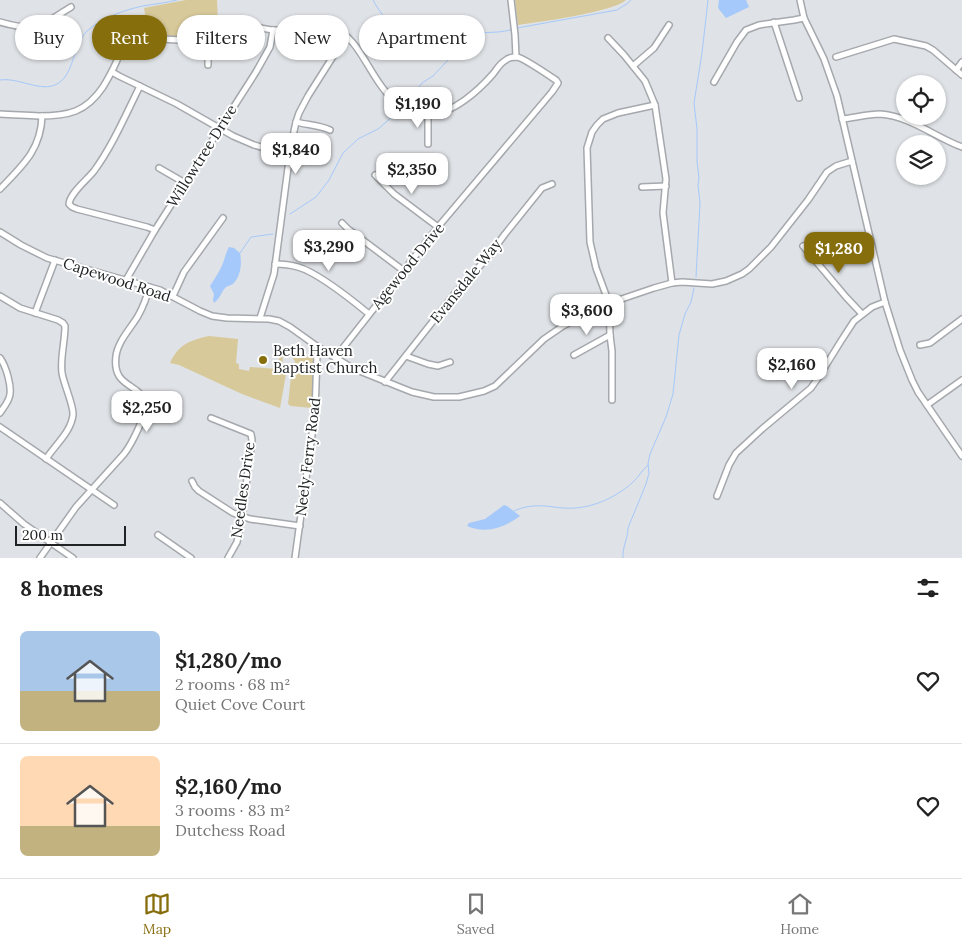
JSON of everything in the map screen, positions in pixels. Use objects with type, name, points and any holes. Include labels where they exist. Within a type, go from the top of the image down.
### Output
[{"type":"street","points":[[349,40],[380,86],[390,97],[405,108],[428,114],[444,111],[460,103],[482,86],[508,58],[516,57],[511,0]]},
{"type":"street","points":[[800,0],[804,18],[824,59],[836,96],[885,302],[900,350],[918,392],[962,456]]},
{"type":"street","points":[[0,22],[26,28],[36,26],[46,23],[71,7]]},
{"type":"street","points":[[714,82],[746,30],[759,25],[804,18]]},
{"type":"street","points":[[774,22],[800,98]]},
{"type":"street","points":[[633,66],[654,48],[669,25]]},
{"type":"street","points":[[265,29],[273,30]]},
{"type":"street","name":"Willowtree Drive","points":[[126,280],[155,230],[268,53],[273,30]]},
{"type":"street","points":[[608,38],[644,81],[655,105],[666,186],[663,213],[672,283]]},
{"type":"street","points":[[836,57],[894,39],[926,46],[962,75]]},
{"type":"street","name":"Agewood Drive","points":[[335,358],[438,228],[558,83],[527,62],[516,57]]},
{"type":"street","points":[[0,114],[42,116],[67,114],[83,108],[98,94],[112,72],[117,60]]},
{"type":"street","points":[[208,60],[208,65]]},
{"type":"street","points":[[260,318],[273,278],[289,155],[296,122],[308,96],[331,60]]},
{"type":"street","points":[[956,70],[962,62]]},
{"type":"street","points":[[112,72],[177,104],[233,136],[254,145],[289,155]]},
{"type":"street","points":[[140,86],[108,148],[94,171],[70,197],[69,204],[77,209],[155,230]]},
{"type":"street","points":[[612,400],[612,351],[609,303],[596,268],[590,242],[587,156],[589,139],[597,125],[610,115],[655,105]]},
{"type":"street","points":[[428,114],[428,144]]},
{"type":"street","points":[[842,120],[864,115],[894,116],[962,147]]},
{"type":"street","points":[[0,189],[24,164],[33,150],[40,135],[42,116]]},
{"type":"street","points":[[296,122],[330,130]]},
{"type":"street","points":[[318,347],[352,368],[412,392],[428,396],[459,397],[484,391],[500,382],[551,334],[583,315],[609,303],[672,283],[712,284],[726,282],[742,274],[774,244],[827,172],[836,166],[852,161]]},
{"type":"street","points":[[159,168],[185,183]]},
{"type":"street","points":[[375,175],[394,194],[438,228]]},
{"type":"street","name":"Evansdale Way","points":[[385,382],[542,188],[552,184]]},
{"type":"street","points":[[642,187],[666,186]]},
{"type":"street","points":[[173,296],[184,272],[223,218]]},
{"type":"street","points":[[342,223],[348,230],[404,271]]},
{"type":"street","name":"Capewood Road","points":[[0,232],[30,250],[55,260],[149,287],[173,296],[212,316],[260,318],[285,324],[318,347]]},
{"type":"street","points":[[802,246],[862,314]]},
{"type":"street","points":[[35,312],[55,260]]},
{"type":"street","points":[[275,264],[304,269],[327,282],[369,314]]},
{"type":"street","points":[[40,558],[76,508],[130,445],[145,410],[145,403],[141,395],[120,378],[116,359],[119,346],[143,306],[149,287]]},
{"type":"street","points":[[0,296],[20,308],[58,320],[64,324],[62,372],[73,414],[71,423],[46,459]]},
{"type":"street","points":[[717,496],[729,465],[736,453],[811,388],[854,321],[872,307],[885,302]]},
{"type":"street","points":[[920,345],[930,343],[962,319]]},
{"type":"street","points":[[574,355],[610,335]]},
{"type":"street","name":"Neely Ferry Road","points":[[296,558],[314,423],[318,347]]},
{"type":"street","points":[[406,356],[438,366],[450,362]]},
{"type":"street","points":[[0,358],[5,366],[10,393],[8,401],[0,413]]},
{"type":"street","points":[[927,405],[962,380]]},
{"type":"street","name":"Needles Drive","points":[[211,418],[251,434],[252,440],[237,542],[228,558]]},
{"type":"street","points":[[0,427],[114,505]]},
{"type":"street","points":[[192,481],[200,491],[225,508],[242,516],[250,519],[300,526]]},
{"type":"street","points":[[0,503],[24,524],[73,558]]},
{"type":"street","points":[[158,535],[191,558]]},
{"type":"shaded area","points":[[186,0],[217,0],[218,15],[177,15],[177,37],[174,37],[167,35],[167,15],[145,15],[144,8]]},
{"type":"shaded area","points":[[515,0],[626,0],[607,9],[518,25]]},
{"type":"shaded area","points":[[209,336],[238,339],[236,363],[239,364],[239,369],[249,371],[250,367],[277,369],[280,353],[283,354],[282,373],[286,374],[280,408],[242,394],[179,365],[170,363],[185,344]]},
{"type":"shaded area","points":[[312,349],[315,352],[312,408],[291,406],[288,404],[291,377],[294,377],[295,361],[293,359],[293,352],[301,356],[311,357]]},
{"type":"water","points":[[719,0],[746,0],[749,7],[726,18],[718,8]]},
{"type":"water","points":[[229,247],[234,248],[240,253],[241,265],[239,273],[236,281],[226,287],[214,303],[214,294],[210,286],[220,269]]},
{"type":"water","points":[[504,505],[520,516],[508,524],[488,530],[467,526],[469,523],[485,519]]},
{"type":"waterway","points":[[0,80],[44,87],[57,84],[67,74],[82,37],[93,26],[106,18],[128,10],[177,0]]},
{"type":"waterway","points":[[373,0],[383,16],[394,27],[406,34],[418,37],[446,38],[513,29]]},
{"type":"waterway","points":[[517,28],[617,10],[631,0]]},
{"type":"waterway","points":[[696,277],[700,203],[694,103],[708,0]]},
{"type":"waterway","points":[[407,103],[422,83],[433,76],[448,60]]},
{"type":"waterway","points":[[290,214],[316,197],[329,180],[343,153],[358,139],[378,129],[400,110]]},
{"type":"waterway","points":[[240,253],[251,237],[273,234]]},
{"type":"waterway","points":[[623,558],[628,528],[649,473],[650,454],[666,417],[673,394],[679,335],[694,288]]},
{"type":"waterway","points":[[514,511],[524,507],[536,506],[573,508],[600,502],[625,489],[648,465]]},
{"type":"place","name":"Beth Haven Baptist Church","points":[[263,360]]}]
